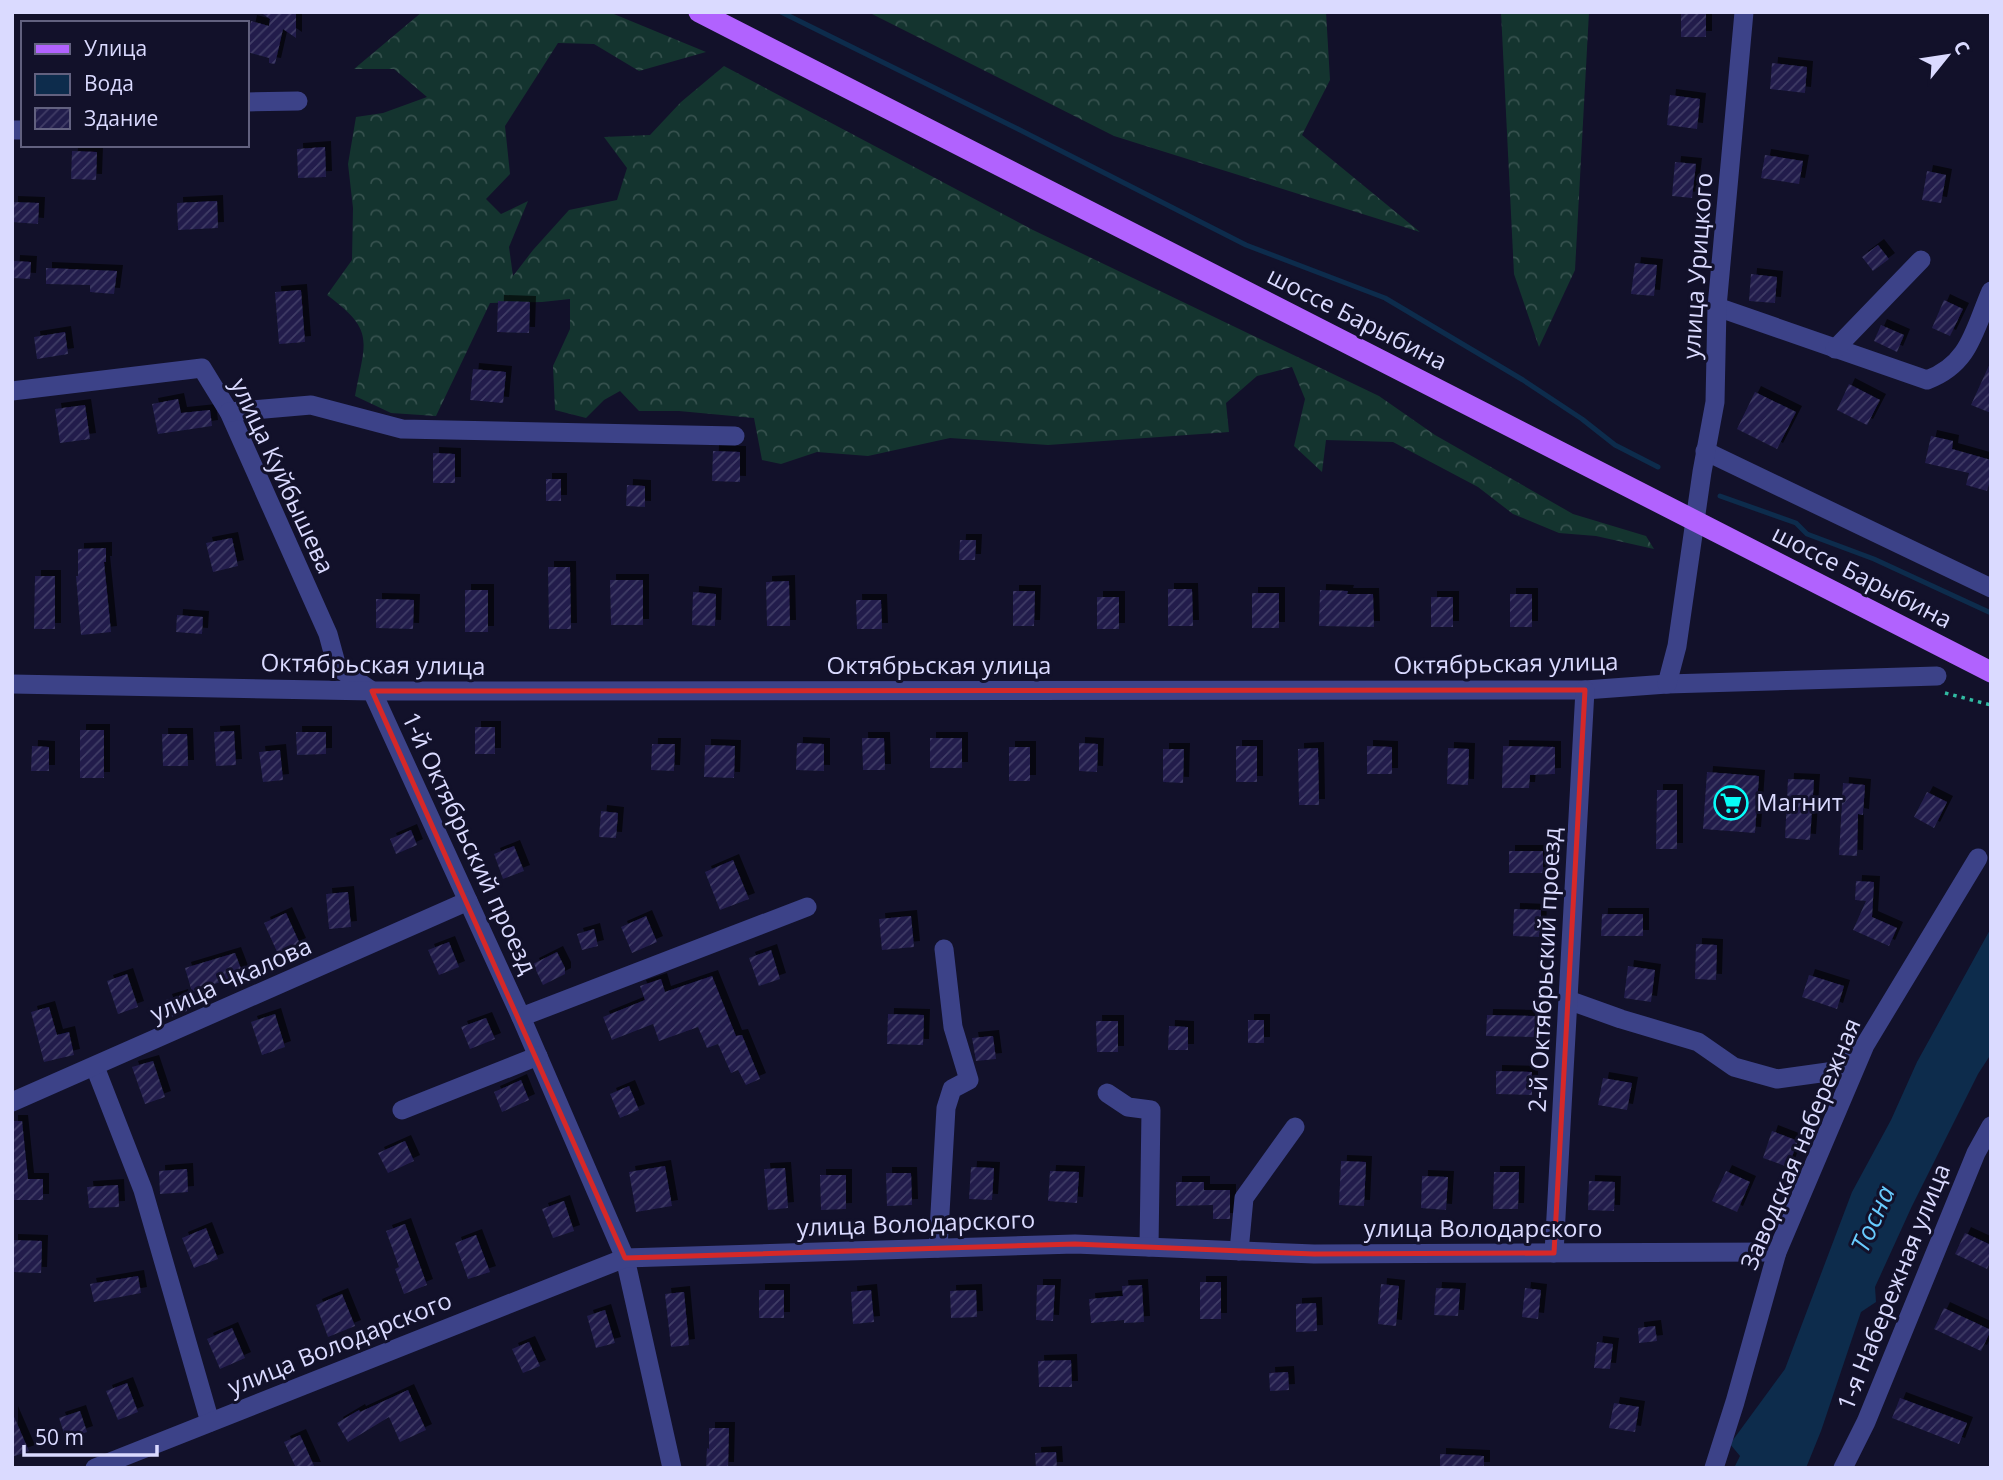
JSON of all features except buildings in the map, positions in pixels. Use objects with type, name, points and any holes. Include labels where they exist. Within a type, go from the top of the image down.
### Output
[{"type":"main road","name":"шоссе Барыбина","points":[[699,12],[1991,672]]},
{"type":"street","name":"улица Урицкого","points":[[1667,684],[1677,646],[1714,402],[1717,307],[1744,12]]},
{"type":"street","points":[[248,102],[298,101]]},
{"type":"street","points":[[1835,349],[1922,260]]},
{"type":"street","points":[[1717,307],[1927,380],[1945,374],[1962,357],[1991,291]]},
{"type":"street","name":"улица Куйбышева","points":[[12,391],[202,368],[229,412],[328,634],[337,667],[372,691]]},
{"type":"street","points":[[229,412],[311,405],[402,429],[735,436]]},
{"type":"street","points":[[1705,451],[1991,588]]},
{"type":"street","name":"Октябрьская улица","points":[[12,684],[372,691],[1585,690],[1667,684],[1937,676]]},
{"type":"street","name":"2-й Октябрьский проезд","points":[[1553,1253],[1585,690]]},
{"type":"street","name":"1-й Октябрьский проезд","points":[[372,691],[521,1017],[625,1258],[672,1468]]},
{"type":"street","name":"Заводская набережная","points":[[1713,1468],[1735,1402],[1777,1252],[1865,1045],[1978,858]]},
{"type":"street","name":"улица Чкалова","points":[[12,1102],[468,901]]},
{"type":"street","points":[[521,1017],[807,906]]},
{"type":"street","points":[[938,1248],[946,1108],[952,1089],[969,1080],[953,1027],[944,949]]},
{"type":"street","points":[[1568,1000],[1698,1042],[1734,1068],[1777,1079],[1842,1070],[1865,1045]]},
{"type":"street","points":[[402,1110],[538,1056]]},
{"type":"street","points":[[94,1067],[143,1190],[211,1422]]},
{"type":"street","points":[[1107,1093],[1128,1107],[1152,1110],[1149,1247]]},
{"type":"street","name":"1-я Набережная улица","points":[[1843,1468],[1866,1422],[1976,1153],[1991,1126]]},
{"type":"street","points":[[1239,1251],[1244,1198],[1295,1127]]},
{"type":"street","name":"улица Володарского","points":[[95,1468],[625,1258],[1075,1244],[1314,1254],[1777,1252]]},
{"type":"highlighted area","points":[[1585,690],[1554,1253],[1314,1254],[1075,1244],[625,1258],[372,691]]},
{"type":"green space","points":[[422,12],[609,12],[706,52],[639,71],[594,44],[558,43],[505,126],[510,174],[486,199],[501,214],[528,201],[509,247],[513,276],[569,210],[617,200],[627,168],[604,137],[650,135],[681,102],[724,66],[1033,230],[1379,396],[1435,435],[1573,514],[1646,536],[1654,549],[1596,536],[1559,533],[1513,514],[1478,487],[1393,442],[1326,440],[1322,472],[1294,446],[1305,399],[1292,367],[1257,376],[1226,403],[1229,432],[1048,445],[950,438],[868,456],[817,452],[781,464],[762,460],[754,418],[679,411],[639,411],[620,391],[604,400],[586,418],[555,410],[553,366],[570,329],[570,299],[490,303],[436,416],[391,413],[355,396],[362,362],[363,338],[353,318],[327,295],[352,260],[353,208],[348,164],[356,117],[383,113],[427,97],[394,69],[354,69]]},
{"type":"green space","points":[[868,12],[1326,12],[1330,80],[1302,135],[1420,232],[1114,136]]},
{"type":"green space","points":[[1501,12],[1589,12],[1575,270],[1539,347],[1514,274]]},
{"type":"water","name":"Тосна","points":[[1991,928],[1991,1054],[1978,1074],[1912,1206],[1875,1287],[1876,1302],[1861,1312],[1806,1468],[1734,1468],[1740,1456],[1730,1444],[1785,1369],[1852,1192],[1891,1120],[1917,1062]]},
{"type":"waterway","points":[[781,12],[1246,245],[1385,298],[1523,380],[1582,419],[1615,445],[1658,467]]},
{"type":"waterway","points":[[1720,496],[1796,523],[1807,534],[1874,559],[1991,613]]},
{"type":"place","name":"Магнит","points":[[1731,803]]}]
